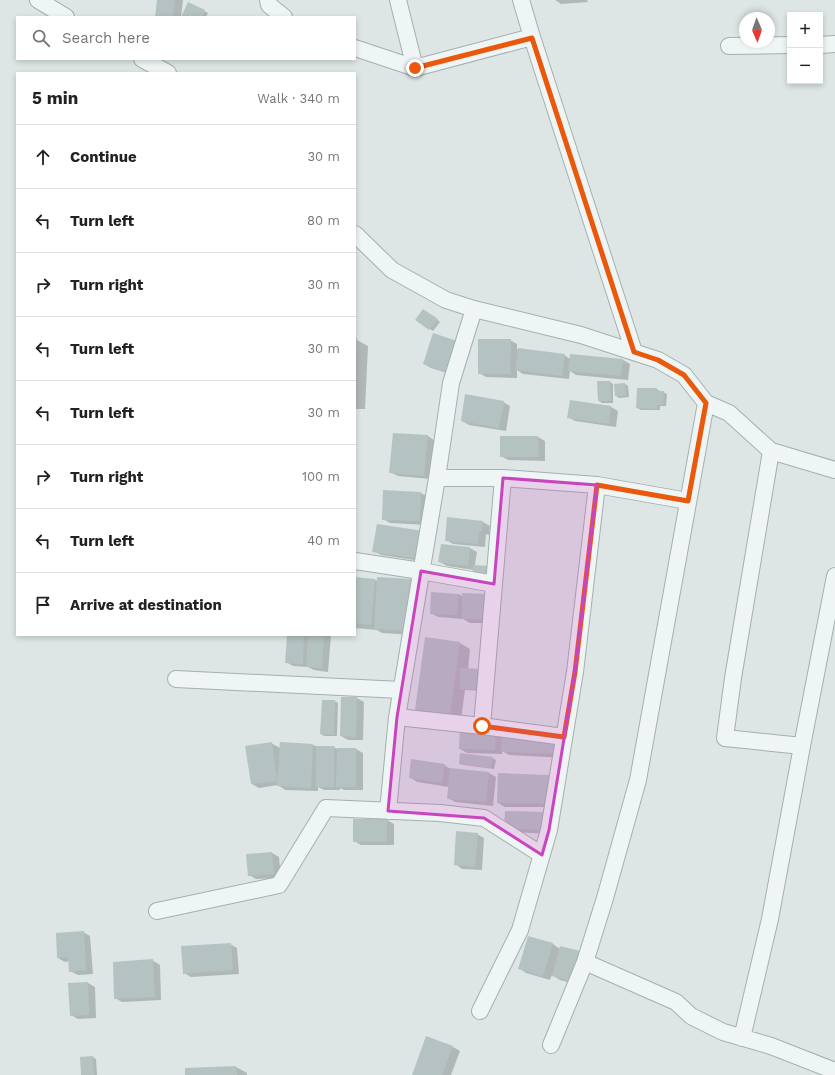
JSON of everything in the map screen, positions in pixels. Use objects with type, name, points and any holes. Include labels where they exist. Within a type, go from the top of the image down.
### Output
[{"type":"street","points":[[38,0],[64,16]]},
{"type":"street","points":[[268,0],[269,5],[283,16]]},
{"type":"street","points":[[398,0],[415,68]]},
{"type":"street","points":[[522,0],[532,38],[634,352]]},
{"type":"street","points":[[356,48],[415,68],[532,38]]},
{"type":"street","points":[[823,44],[835,44]]},
{"type":"street","points":[[730,46],[787,45]]},
{"type":"street","points":[[144,60],[166,72]]},
{"type":"street","points":[[356,235],[392,270],[446,300],[474,309],[581,335],[658,360],[684,375],[706,403],[730,413],[771,451],[835,470]]},
{"type":"street","points":[[388,811],[397,717],[422,571],[451,383],[474,309]]},
{"type":"street","points":[[551,1045],[585,962],[605,898],[638,780],[706,403]]},
{"type":"street","points":[[771,451],[733,678],[725,738],[802,746]]},
{"type":"street","points":[[437,478],[503,478],[597,485],[688,501]]},
{"type":"street","points":[[482,726],[503,478]]},
{"type":"street","points":[[480,1011],[520,930],[549,830],[575,672],[597,485]]},
{"type":"street","points":[[356,561],[494,584]]},
{"type":"street","points":[[742,1038],[770,919],[835,576]]},
{"type":"street","points":[[176,679],[401,690]]},
{"type":"street","points":[[397,717],[564,737]]},
{"type":"street","points":[[157,911],[279,885],[326,808],[440,813],[484,818],[542,855]]},
{"type":"street","points":[[585,962],[676,1002],[691,1016],[723,1032],[771,1046],[835,1071]]},
{"type":"highlighted area","points":[[503,478],[597,485],[575,672],[549,830],[542,855],[484,818],[388,811],[397,717],[421,571],[494,584]]},
{"type":"building","points":[[157,0],[175,0],[173,16],[155,16]]},
{"type":"building","points":[[188,2],[205,10],[202,16],[181,16]]},
{"type":"building","points":[[423,309],[438,319],[429,330],[415,320]]},
{"type":"building","points":[[433,333],[457,341],[447,372],[423,364]]},
{"type":"building","points":[[356,338],[357,338],[356,364]]},
{"type":"building","points":[[478,339],[511,339],[510,374],[478,374]]},
{"type":"building","points":[[518,348],[565,354],[562,376],[515,370]]},
{"type":"building","points":[[570,354],[623,359],[621,376],[568,371]]},
{"type":"building","points":[[597,381],[610,381],[611,401],[598,401]]},
{"type":"building","points":[[625,383],[626,396],[615,396],[614,384]]},
{"type":"building","points":[[637,388],[657,388],[656,391],[664,391],[663,405],[657,405],[657,409],[636,408]]},
{"type":"building","points":[[465,394],[504,401],[499,428],[461,421]]},
{"type":"building","points":[[570,400],[611,406],[609,424],[567,418]]},
{"type":"building","points":[[393,433],[428,435],[424,476],[389,473]]},
{"type":"building","points":[[500,436],[538,436],[539,457],[500,457]]},
{"type":"building","points":[[383,490],[421,492],[420,521],[382,520]]},
{"type":"building","points":[[447,517],[483,521],[482,531],[479,531],[478,544],[445,541]]},
{"type":"building","points":[[377,524],[424,531],[420,559],[372,552]]},
{"type":"building","points":[[441,544],[470,547],[468,566],[438,562]]},
{"type":"building","points":[[473,565],[492,566],[491,589],[472,587]]},
{"type":"building","points":[[356,577],[375,579],[371,625],[356,623]]},
{"type":"building","points":[[377,577],[411,579],[408,631],[374,629]]},
{"type":"building","points":[[431,592],[459,594],[457,615],[430,614]]},
{"type":"building","points":[[462,593],[489,594],[489,619],[462,619]]},
{"type":"building","points":[[287,636],[304,636],[303,664],[285,663]]},
{"type":"building","points":[[308,636],[324,636],[322,668],[306,667]]},
{"type":"building","points":[[425,637],[460,642],[450,714],[415,710]]},
{"type":"building","points":[[460,668],[482,669],[482,690],[460,689]]},
{"type":"building","points":[[341,697],[357,697],[356,737],[340,736]]},
{"type":"building","points":[[322,700],[335,700],[334,735],[320,734]]},
{"type":"building","points":[[460,728],[496,729],[495,750],[459,749]]},
{"type":"building","points":[[502,736],[559,739],[558,754],[501,752]]},
{"type":"building","points":[[272,742],[277,781],[251,784],[245,746]]},
{"type":"building","points":[[280,742],[313,744],[311,788],[277,786]]},
{"type":"building","points":[[316,746],[334,746],[334,787],[316,787]]},
{"type":"building","points":[[337,748],[356,748],[356,787],[336,787]]},
{"type":"building","points":[[460,753],[493,757],[491,768],[459,764]]},
{"type":"building","points":[[411,759],[445,764],[442,783],[409,778]]},
{"type":"building","points":[[450,768],[489,772],[486,802],[447,799]]},
{"type":"building","points":[[498,773],[549,775],[548,804],[497,803]]},
{"type":"building","points":[[505,811],[544,812],[543,830],[504,828]]},
{"type":"building","points":[[353,819],[387,819],[387,842],[353,842]]},
{"type":"building","points":[[456,831],[478,833],[475,867],[454,865]]},
{"type":"building","points":[[272,852],[274,874],[248,876],[246,854]]},
{"type":"building","points":[[84,931],[86,970],[69,972],[68,957],[57,958],[56,933]]},
{"type":"building","points":[[528,936],[553,943],[543,977],[518,969]]},
{"type":"building","points":[[231,943],[233,970],[183,974],[181,946]]},
{"type":"building","points":[[560,946],[580,951],[572,982],[552,976]]},
{"type":"building","points":[[153,959],[155,997],[114,999],[113,962]]},
{"type":"building","points":[[88,982],[89,1015],[70,1016],[68,983]]},
{"type":"building","points":[[426,1036],[453,1046],[442,1075],[412,1075]]},
{"type":"building","points":[[93,1056],[94,1075],[81,1075],[80,1057]]},
{"type":"building","points":[[236,1066],[237,1075],[185,1075],[185,1068]]},
{"type":"route","points":[[415,68],[532,38],[634,352],[658,360],[684,375],[706,403],[688,501],[597,485],[575,672],[564,737],[482,726]]}]
